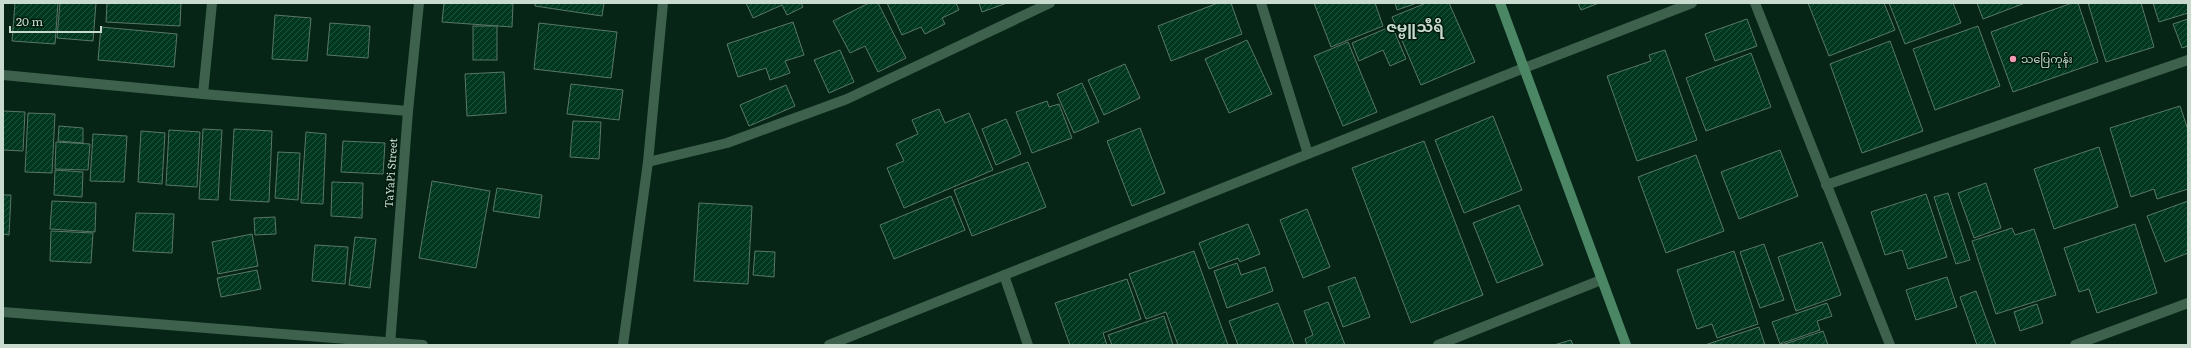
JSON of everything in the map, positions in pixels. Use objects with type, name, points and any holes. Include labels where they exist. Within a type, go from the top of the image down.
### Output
[{"type":"street","points":[[204,94],[212,3]]},
{"type":"street","name":"TaYaPi Street","points":[[390,343],[408,111],[419,3]]},
{"type":"street","points":[[622,345],[648,162],[663,3]]},
{"type":"street","points":[[648,162],[727,143],[847,99],[1050,3]]},
{"type":"street","points":[[1261,3],[1308,154]]},
{"type":"street","points":[[1500,3],[1626,345]]},
{"type":"street","points":[[829,345],[1524,68],[1692,3]]},
{"type":"street","points":[[1755,3],[1890,345]]},
{"type":"street","points":[[1826,185],[2188,60]]},
{"type":"street","points":[[3,75],[408,111]]},
{"type":"street","points":[[1004,275],[1028,345]]},
{"type":"street","points":[[1438,345],[1601,280]]},
{"type":"street","points":[[2076,345],[2188,303]]},
{"type":"street","points":[[3,312],[423,345]]},
{"type":"building","points":[[15,3],[58,3],[55,44],[12,41]]},
{"type":"building","points":[[60,3],[96,3],[93,41],[57,38]]},
{"type":"building","points":[[107,3],[181,3],[180,26],[106,22]]},
{"type":"building","points":[[444,3],[513,3],[512,27],[442,22]]},
{"type":"building","points":[[535,3],[604,3],[602,16],[535,6]]},
{"type":"building","points":[[746,3],[801,3],[803,7],[787,15],[782,5],[753,18]]},
{"type":"building","points":[[869,3],[878,3],[906,58],[878,72],[865,46],[850,53],[833,21]]},
{"type":"building","points":[[887,3],[956,3],[959,10],[942,18],[945,24],[925,34],[921,27],[902,35]]},
{"type":"building","points":[[979,3],[1007,3],[982,12]]},
{"type":"building","points":[[1218,3],[1231,3],[1242,34],[1171,61],[1158,26]]},
{"type":"building","points":[[1314,3],[1375,3],[1383,26],[1331,47]]},
{"type":"building","points":[[1395,3],[1417,3],[1397,10]]},
{"type":"building","points":[[1426,3],[1449,3],[1475,62],[1421,85],[1392,17]]},
{"type":"building","points":[[1578,3],[1599,3],[1581,10]]},
{"type":"building","points":[[1808,3],[1884,3],[1895,30],[1829,56]]},
{"type":"building","points":[[1889,3],[1953,3],[1961,23],[1905,44]]},
{"type":"building","points":[[1977,3],[2025,3],[1983,19]]},
{"type":"building","points":[[2072,3],[2078,3],[2098,62],[2013,92],[1991,32]]},
{"type":"building","points":[[2088,3],[2141,3],[2154,47],[2106,62]]},
{"type":"building","points":[[2153,3],[2188,3],[2188,13],[2159,22]]},
{"type":"building","points":[[275,15],[311,18],[307,61],[272,59]]},
{"type":"building","points":[[1747,19],[1757,46],[1715,61],[1705,34]]},
{"type":"building","points":[[2188,19],[2188,46],[2182,48],[2173,24]]},
{"type":"building","points":[[793,22],[804,55],[785,61],[790,73],[770,80],[766,68],[738,77],[727,44]]},
{"type":"building","points":[[330,23],[370,26],[368,58],[327,55]]},
{"type":"building","points":[[539,23],[617,32],[611,78],[534,69]]},
{"type":"building","points":[[473,26],[497,26],[497,60],[473,60]]},
{"type":"building","points":[[1392,26],[1406,59],[1390,66],[1383,50],[1359,61],[1352,43]]},
{"type":"building","points":[[1978,26],[2000,86],[1935,110],[1913,49]]},
{"type":"building","points":[[101,27],[177,34],[174,67],[98,60]]},
{"type":"building","points":[[1247,40],[1272,94],[1229,113],[1205,59]]},
{"type":"building","points":[[1890,41],[1923,131],[1862,153],[1830,64]]},
{"type":"building","points":[[1348,42],[1377,112],[1343,126],[1314,56]]},
{"type":"building","points":[[840,50],[854,82],[829,93],[814,60]]},
{"type":"building","points":[[1665,50],[1697,140],[1637,161],[1607,76],[1651,61],[1649,55]]},
{"type":"building","points":[[1751,53],[1771,107],[1706,131],[1686,78]]},
{"type":"building","points":[[1125,64],[1140,98],[1104,115],[1088,80]]},
{"type":"building","points":[[504,72],[506,113],[467,116],[465,74]]},
{"type":"building","points":[[1082,83],[1099,122],[1074,133],[1057,94]]},
{"type":"building","points":[[571,84],[623,90],[619,120],[567,114]]},
{"type":"building","points":[[786,85],[795,106],[749,126],[740,105]]},
{"type":"building","points":[[1047,101],[1049,107],[1059,104],[1072,138],[1032,153],[1016,112]]},
{"type":"building","points":[[2180,106],[2188,130],[2188,189],[2157,199],[2154,189],[2131,197],[2110,128]]},
{"type":"building","points":[[939,109],[945,123],[969,113],[993,170],[904,208],[887,168],[904,161],[896,144],[918,134],[912,120]]},
{"type":"building","points":[[3,111],[25,112],[23,151],[3,150]]},
{"type":"building","points":[[28,113],[55,114],[52,173],[25,172]]},
{"type":"building","points":[[1493,116],[1522,190],[1464,213],[1435,140]]},
{"type":"building","points":[[1006,119],[1021,154],[996,165],[982,129]]},
{"type":"building","points":[[573,121],[601,122],[599,159],[570,157]]},
{"type":"building","points":[[59,126],[83,128],[83,143],[58,141]]},
{"type":"building","points":[[1140,128],[1165,193],[1132,206],[1107,141]]},
{"type":"building","points":[[203,129],[222,130],[218,200],[199,199]]},
{"type":"building","points":[[234,129],[272,131],[269,202],[230,200]]},
{"type":"building","points":[[169,130],[200,132],[197,187],[166,185]]},
{"type":"building","points":[[141,131],[165,133],[162,184],[138,182]]},
{"type":"building","points":[[306,132],[326,134],[323,204],[301,203]]},
{"type":"building","points":[[93,134],[127,136],[124,182],[90,181]]},
{"type":"building","points":[[343,141],[385,143],[383,174],[341,172]]},
{"type":"building","points":[[1424,141],[1483,295],[1411,323],[1352,168]]},
{"type":"building","points":[[56,142],[90,144],[88,170],[55,169]]},
{"type":"building","points":[[2099,147],[2118,207],[2054,229],[2034,169]]},
{"type":"building","points":[[1780,150],[1798,196],[1739,219],[1721,172]]},
{"type":"building","points":[[278,152],[300,153],[298,200],[275,198]]},
{"type":"building","points":[[1696,155],[1724,231],[1666,253],[1638,177]]},
{"type":"building","points":[[1028,162],[1046,207],[972,236],[954,190]]},
{"type":"building","points":[[55,170],[83,172],[82,197],[54,195]]},
{"type":"building","points":[[432,181],[490,191],[476,268],[419,258]]},
{"type":"building","points":[[332,182],[363,183],[362,218],[331,216]]},
{"type":"building","points":[[1986,183],[2001,228],[1974,238],[1958,193]]},
{"type":"building","points":[[497,188],[542,195],[539,218],[493,211]]},
{"type":"building","points":[[1948,193],[1970,260],[1956,264],[1934,197]]},
{"type":"building","points":[[1926,194],[1947,257],[1908,269],[1902,250],[1885,255],[1871,212]]},
{"type":"building","points":[[3,195],[11,195],[9,235],[3,234]]},
{"type":"building","points":[[951,196],[965,230],[894,259],[880,225]]},
{"type":"building","points":[[52,201],[96,203],[95,232],[50,229]]},
{"type":"building","points":[[2188,201],[2188,253],[2165,262],[2147,216]]},
{"type":"building","points":[[699,203],[752,206],[748,284],[694,281]]},
{"type":"building","points":[[1519,205],[1543,265],[1497,283],[1473,223]]},
{"type":"building","points":[[1307,209],[1330,267],[1303,278],[1280,220]]},
{"type":"building","points":[[136,213],[174,214],[172,253],[133,251]]},
{"type":"building","points":[[275,217],[276,234],[255,235],[254,218]]},
{"type":"building","points":[[1248,224],[1260,254],[1240,262],[1238,258],[1209,269],[1199,243]]},
{"type":"building","points":[[2135,224],[2157,293],[2097,313],[2089,289],[2079,292],[2064,248]]},
{"type":"building","points":[[2012,228],[2015,235],[2034,229],[2056,295],[1996,314],[1972,241]]},
{"type":"building","points":[[51,231],[93,233],[91,263],[50,261]]},
{"type":"building","points":[[252,234],[258,266],[218,274],[212,242]]},
{"type":"building","points":[[355,237],[376,239],[370,288],[349,285]]},
{"type":"building","points":[[1822,242],[1841,295],[1796,311],[1778,257]]},
{"type":"building","points":[[1764,244],[1784,300],[1760,308],[1740,252]]},
{"type":"building","points":[[315,245],[348,247],[345,284],[312,281]]},
{"type":"building","points":[[755,251],[775,252],[774,277],[753,275]]},
{"type":"building","points":[[1194,251],[1228,345],[1178,345],[1166,312],[1146,319],[1129,274]]},
{"type":"building","points":[[1734,251],[1758,324],[1717,338],[1712,324],[1697,329],[1677,270]]},
{"type":"building","points":[[1237,263],[1241,275],[1265,267],[1273,291],[1227,308],[1214,271]]},
{"type":"building","points":[[257,270],[261,289],[221,297],[217,278]]},
{"type":"building","points":[[1355,277],[1370,317],[1343,327],[1328,287]]},
{"type":"building","points":[[1947,277],[1957,307],[1916,320],[1906,290]]},
{"type":"building","points":[[1127,279],[1141,319],[1103,333],[1107,345],[1070,345],[1055,303]]},
{"type":"building","points":[[1976,291],[1996,345],[1977,345],[1960,297]]},
{"type":"building","points":[[1328,302],[1345,345],[1307,345],[1305,339],[1313,335],[1304,311]]},
{"type":"building","points":[[1278,303],[1294,345],[1238,345],[1229,321]]},
{"type":"building","points":[[1827,303],[1832,316],[1817,321],[1820,330],[1780,344],[1772,322]]},
{"type":"building","points":[[2037,304],[2043,323],[2020,331],[2014,312]]},
{"type":"building","points":[[1164,316],[1173,345],[1112,345],[1108,335]]},
{"type":"building","points":[[1759,327],[1765,345],[1705,345]]},
{"type":"building","points":[[1823,331],[1828,345],[1782,345]]},
{"type":"building","points":[[1571,340],[1573,345],[1554,345]]},
{"type":"place","name":"သပြေကုန်း","points":[[2013,59]]},
{"type":"district","name":"ဇမ္ဗူသီရိ","points":[[1415,27]]}]
